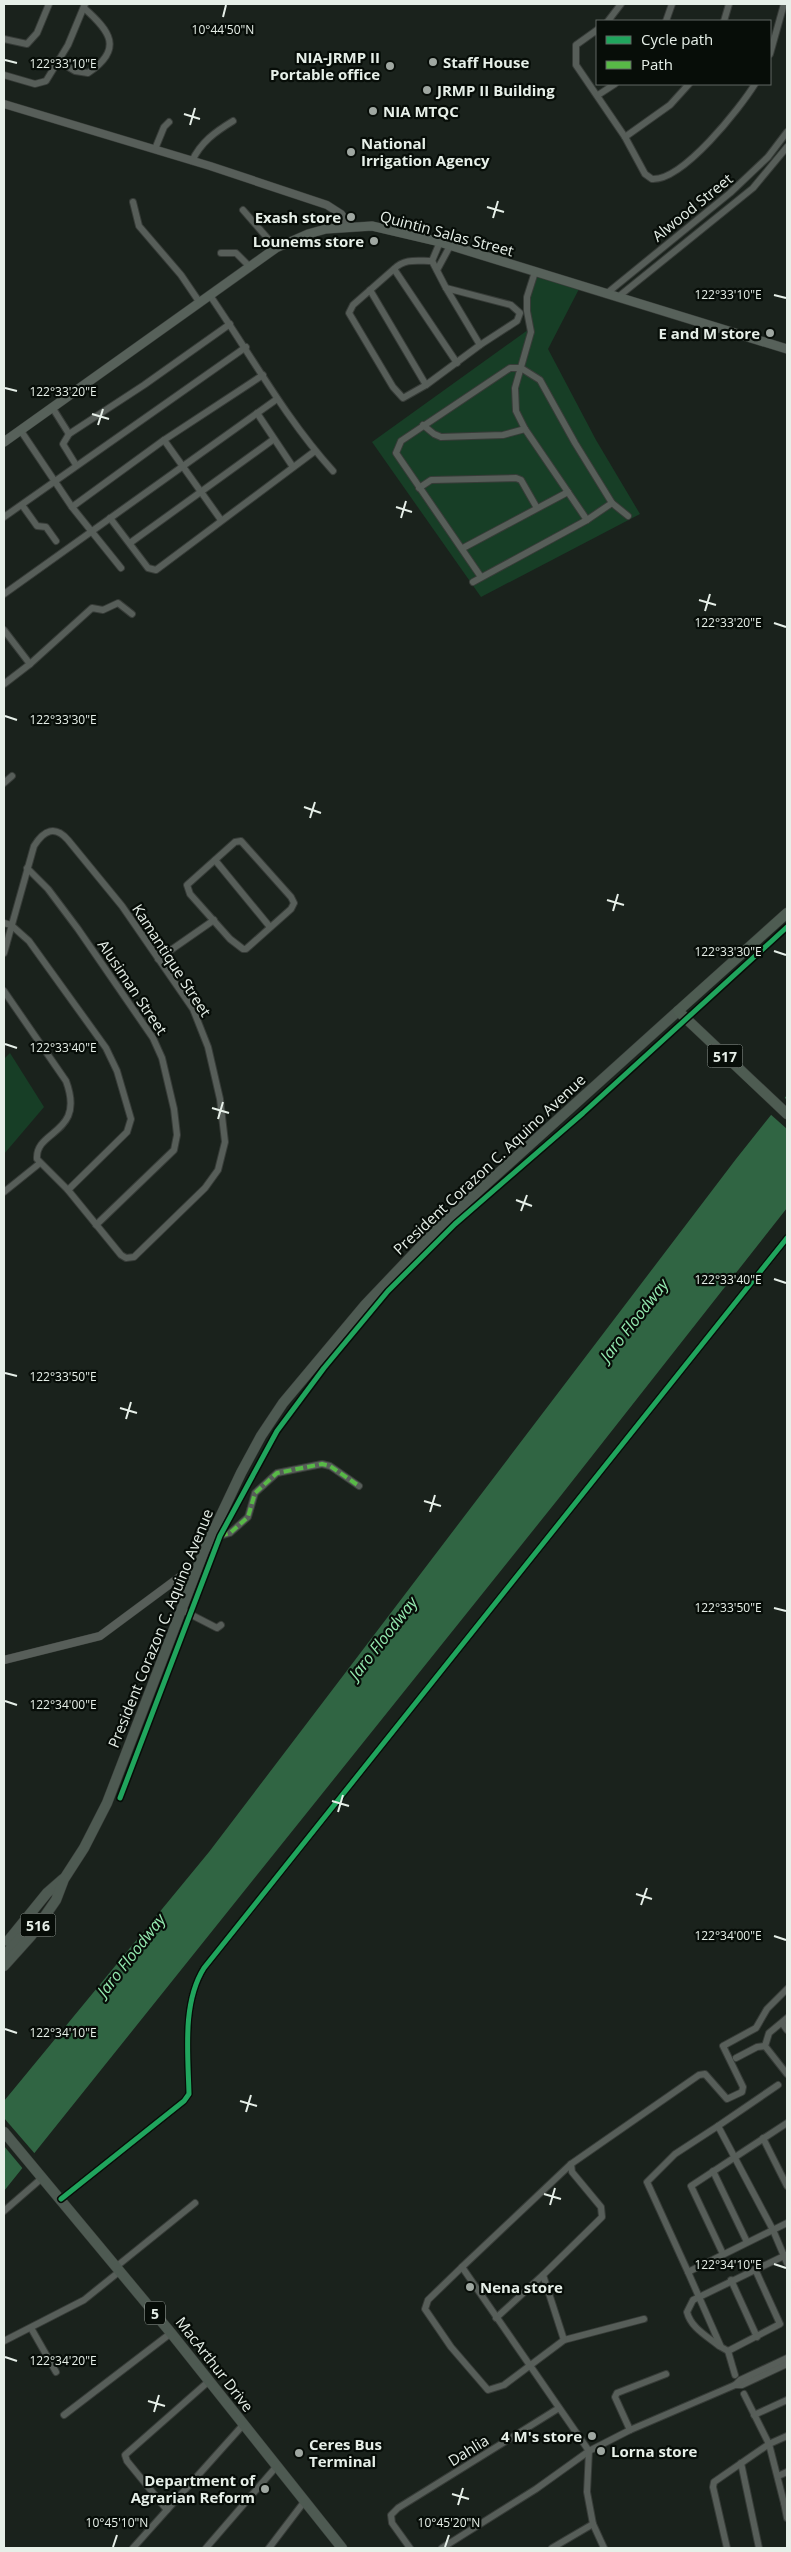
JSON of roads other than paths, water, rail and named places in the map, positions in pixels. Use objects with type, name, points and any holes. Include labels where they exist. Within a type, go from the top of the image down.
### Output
[{"type":"highway","name":"President Corazon C. Aquino Avenue","points":[[678,1011],[787,913]]},
{"type":"highway","name":"517","points":[[678,1011],[787,1114]]},
{"type":"main road","name":"Quintin Salas Street","points":[[4,442],[211,297],[276,248],[308,234],[350,227],[372,226],[440,242],[787,349]]},
{"type":"main road","name":"President Corazon C. Aquino Avenue","points":[[4,1966],[43,1919],[56,1900],[64,1879],[84,1848],[106,1803],[206,1548],[261,1436],[300,1381],[365,1305],[442,1224],[678,1011]]},
{"type":"main road","points":[[189,1570],[194,1567],[206,1548],[220,1536]]},
{"type":"main road","name":"President Corazon C. Aquino Avenue","points":[[4,1946],[47,1893],[64,1879]]},
{"type":"main road","points":[[4,1956],[26,1931],[64,1879]]},
{"type":"main road","name":"MacArthur Drive","points":[[4,2132],[171,2333],[342,2548]]},
{"type":"street","points":[[4,39],[27,44],[32,40],[49,4]]},
{"type":"street","points":[[609,20],[620,4]]},
{"type":"street","points":[[666,20],[672,4]]},
{"type":"street","points":[[724,20],[729,4]]},
{"type":"street","points":[[771,50],[784,4]]},
{"type":"street","points":[[4,75],[29,83],[40,84],[46,81],[72,36],[84,6],[104,28],[109,37],[110,50],[102,61],[88,73],[75,71],[58,61]]},
{"type":"street","points":[[596,31],[581,40],[575,50],[576,65],[625,137],[645,174],[652,179],[660,178],[670,173],[705,147],[738,111],[754,85]]},
{"type":"street","points":[[598,95],[613,85]]},
{"type":"street","points":[[625,137],[670,105],[688,85]]},
{"type":"street","points":[[4,104],[155,149],[327,205],[341,214],[350,227]]},
{"type":"street","points":[[192,161],[197,150],[210,136],[233,121]]},
{"type":"street","points":[[155,149],[164,127],[169,122]]},
{"type":"street","name":"Alwood Street","points":[[606,294],[711,210],[756,170],[787,132]]},
{"type":"street","name":"Alwood Street","points":[[618,297],[753,188],[787,147]]},
{"type":"street","points":[[133,202],[139,226],[181,275],[200,303]]},
{"type":"street","points":[[243,210],[276,248]]},
{"type":"street","points":[[432,261],[440,242]]},
{"type":"street","points":[[437,270],[450,246]]},
{"type":"street","points":[[222,253],[239,255],[250,267]]},
{"type":"street","points":[[655,253],[662,263]]},
{"type":"street","points":[[432,261],[409,260],[403,262],[350,308],[349,313],[352,321],[400,396],[405,398],[517,321],[520,313],[511,305],[446,288]]},
{"type":"street","points":[[432,261],[480,345]]},
{"type":"street","points":[[394,269],[457,363]]},
{"type":"street","points":[[535,272],[527,296],[526,311],[531,332],[514,399],[516,411],[525,429],[587,520]]},
{"type":"street","points":[[370,290],[426,385]]},
{"type":"street","points":[[211,297],[246,347],[277,399],[315,451],[333,471]]},
{"type":"street","points":[[76,464],[63,444],[69,434],[144,385],[230,324]]},
{"type":"street","points":[[4,517],[76,464],[246,347]]},
{"type":"street","points":[[481,577],[463,548],[396,453],[401,442],[423,425],[510,368],[521,368],[540,380],[575,443],[612,503],[628,516]]},
{"type":"street","points":[[72,507],[164,440],[263,375]]},
{"type":"street","points":[[4,594],[277,399]]},
{"type":"street","points":[[52,408],[69,434]]},
{"type":"street","points":[[256,414],[293,468]]},
{"type":"street","points":[[423,425],[441,437],[504,435],[525,429]]},
{"type":"street","points":[[20,430],[72,507],[121,568]]},
{"type":"street","points":[[130,543],[274,439]]},
{"type":"street","points":[[164,440],[221,520]]},
{"type":"street","points":[[110,518],[148,568],[156,570],[315,451]]},
{"type":"street","points":[[419,488],[432,480],[516,478],[522,480],[538,508]]},
{"type":"street","points":[[463,548],[568,492]]},
{"type":"street","points":[[473,582],[587,520],[612,503]]},
{"type":"street","points":[[22,504],[37,526],[46,528],[56,541]]},
{"type":"street","points":[[4,684],[30,664],[92,608],[103,610],[118,603],[132,614]]},
{"type":"street","points":[[4,630],[30,664]]},
{"type":"street","points":[[4,783],[12,776]]},
{"type":"street","name":"Kamantique Street","points":[[27,868],[34,846],[40,836],[53,829],[63,834],[122,906],[193,1010],[205,1036],[225,1131],[222,1160],[218,1170],[205,1188],[134,1257],[126,1258],[121,1255],[68,1190],[40,1163]]},
{"type":"street","points":[[241,841],[291,897],[294,903],[291,910],[243,949],[235,944],[190,894],[187,886],[215,860],[235,842],[241,841]]},
{"type":"street","points":[[215,860],[270,927]]},
{"type":"street","points":[[4,953],[27,868]]},
{"type":"street","name":"Alusiman Street","points":[[27,868],[48,889],[148,1029],[162,1058],[174,1109],[177,1135],[174,1150],[96,1225]]},
{"type":"street","points":[[158,959],[214,920]]},
{"type":"street","points":[[4,923],[11,925],[29,941],[106,1048],[117,1071],[131,1119],[127,1132],[68,1190]]},
{"type":"street","points":[[4,991],[66,1081],[71,1096],[69,1117],[66,1123],[39,1148],[37,1156],[40,1163],[4,1192]]},
{"type":"street","points":[[61,2199],[184,2101],[189,2094],[188,2030],[195,1983],[204,1968],[787,1238]]},
{"type":"street","points":[[220,1536],[230,1533],[248,1516],[255,1492],[277,1474],[322,1464],[330,1466],[359,1486]]},
{"type":"street","points":[[4,1660],[100,1636],[189,1570]]},
{"type":"street","points":[[182,1610],[216,1628],[221,1625]]},
{"type":"street","points":[[644,2319],[564,2340],[504,2385],[488,2390],[433,2323],[425,2309],[428,2300],[571,2164],[699,2075],[705,2074],[727,2099],[742,2092],[743,2087],[723,2046],[756,2028],[767,2009],[787,1989]]},
{"type":"street","points":[[765,2046],[769,2033],[785,2021],[787,2030]]},
{"type":"street","points":[[736,2058],[757,2047],[765,2046]]},
{"type":"street","points":[[765,2046],[787,2074]]},
{"type":"street","points":[[721,2347],[647,2182],[675,2154],[778,2085]]},
{"type":"street","points":[[718,2126],[786,2255],[787,2263]]},
{"type":"street","points":[[723,2254],[692,2186],[763,2138],[786,2126]]},
{"type":"street","points":[[763,2138],[787,2186]]},
{"type":"street","points":[[496,2318],[602,2217],[601,2207],[572,2172],[571,2164]]},
{"type":"street","points":[[713,2171],[747,2242]]},
{"type":"street","points":[[4,2211],[41,2176]]},
{"type":"street","points":[[4,2341],[84,2300],[118,2268],[195,2203]]},
{"type":"street","points":[[688,2272],[787,2223]]},
{"type":"street","points":[[735,2375],[728,2351],[697,2329],[688,2316],[689,2306],[699,2296],[786,2255]]},
{"type":"street","points":[[462,2267],[590,2451],[587,2492],[593,2524],[604,2548]]},
{"type":"street","points":[[728,2351],[780,2324],[755,2269]]},
{"type":"street","points":[[543,2275],[564,2340]]},
{"type":"street","points":[[731,2280],[757,2337]]},
{"type":"street","points":[[31,2328],[56,2372]]},
{"type":"street","points":[[64,2415],[171,2333]]},
{"type":"street","points":[[745,2381],[787,2358]]},
{"type":"street","points":[[442,2548],[536,2489],[590,2451],[630,2430],[787,2364]]},
{"type":"street","points":[[630,2430],[615,2397],[617,2393],[666,2374]]},
{"type":"street","points":[[167,2510],[127,2461],[125,2455],[209,2381]]},
{"type":"street","points":[[744,2394],[769,2444],[786,2503],[787,2518]]},
{"type":"street","points":[[754,2415],[787,2400]]},
{"type":"street","name":"Dahlia","points":[[410,2548],[392,2523],[391,2515],[559,2408]]},
{"type":"street","points":[[134,2548],[243,2425]]},
{"type":"street","points":[[727,2548],[713,2484],[769,2444],[787,2436]]},
{"type":"street","points":[[741,2463],[759,2548]]},
{"type":"street","points":[[206,2548],[276,2467]]},
{"type":"street","points":[[778,2476],[787,2472]]},
{"type":"street","points":[[269,2548],[304,2502]]},
{"type":"street","points":[[552,2548],[593,2524]]},
{"type":"water","name":"Jaro Floodway","points":[[787,1095],[787,1208],[559,1498],[4,2191],[4,2101],[209,1852],[736,1159]]},
{"type":"place","name":"Staff House","points":[[433,62]]},
{"type":"place","name":"NIA-JRMP II Portable office","points":[[390,66]]},
{"type":"place","name":"JRMP II Building","points":[[427,90]]},
{"type":"place","name":"NIA MTQC","points":[[373,111]]},
{"type":"place","name":"National Irrigation Agency","points":[[351,152]]},
{"type":"place","name":"Exash store","points":[[351,217]]},
{"type":"place","name":"Lounems store","points":[[374,241]]},
{"type":"place","name":"E and M store","points":[[770,333]]},
{"type":"place","name":"Nena store","points":[[470,2287]]},
{"type":"place","name":"4 M's store","points":[[592,2436]]},
{"type":"place","name":"Lorna store","points":[[601,2451]]},
{"type":"place","name":"Ceres Bus Terminal","points":[[299,2453]]},
{"type":"place","name":"Department of Agrarian Reform","points":[[265,2489]]}]
